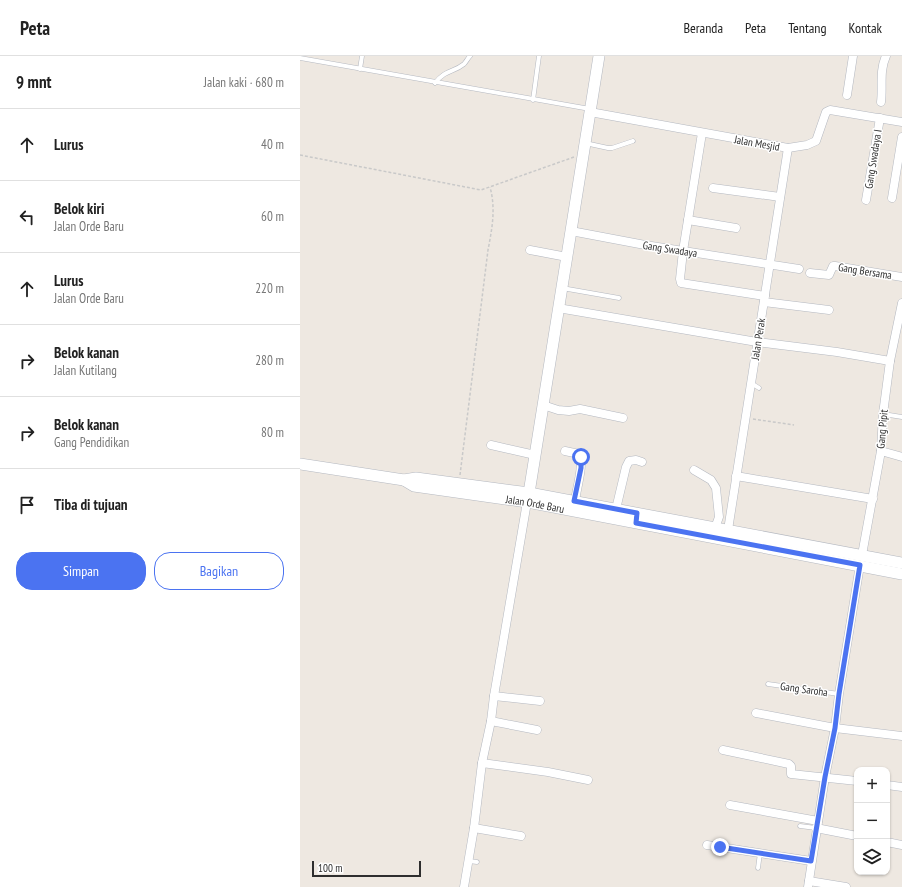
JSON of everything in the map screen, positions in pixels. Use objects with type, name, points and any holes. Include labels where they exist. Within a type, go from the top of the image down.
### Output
[{"type":"main road","points":[[528,498],[598,56]]},
{"type":"main road","name":"Jalan Orde Baru","points":[[300,464],[404,480],[416,478],[459,483],[528,498],[861,560],[902,564]]},
{"type":"main road","name":"Jalan Orde Baru","points":[[404,480],[414,486],[528,498],[574,501],[616,509],[636,518],[728,530],[861,560],[902,574]]},
{"type":"street","points":[[847,95],[853,56]]},
{"type":"street","points":[[881,102],[881,78],[886,56]]},
{"type":"street","name":"Jalan Mesjid","points":[[590,111],[788,148],[808,145],[816,141],[826,112],[830,110],[902,122]]},
{"type":"street","name":"Gang Swadaya I","points":[[866,200],[880,118]]},
{"type":"street","points":[[702,133],[683,251],[680,279],[681,283],[829,310]]},
{"type":"street","points":[[892,198],[902,138]]},
{"type":"street","name":"Jalan Perak","points":[[728,530],[788,148]]},
{"type":"street","points":[[713,188],[780,197]]},
{"type":"street","points":[[688,220],[736,228]]},
{"type":"street","name":"Gang Swadaya","points":[[571,231],[645,245],[799,269]]},
{"type":"street","points":[[530,250],[567,257]]},
{"type":"street","name":"Gang Bersama","points":[[810,273],[830,275],[834,266],[902,278]]},
{"type":"street","name":"Gang Pipit","points":[[808,884],[825,777],[835,728],[839,694],[861,560],[881,451],[883,414],[890,361],[902,303]]},
{"type":"street","points":[[558,308],[757,342],[837,352],[890,361]]},
{"type":"street","points":[[543,405],[558,410],[569,411],[580,409],[624,418]]},
{"type":"street","points":[[491,445],[535,455]]},
{"type":"street","points":[[565,451],[579,454],[581,457],[581,468],[574,501]]},
{"type":"street","points":[[881,451],[902,457]]},
{"type":"street","points":[[616,509],[626,467],[629,461],[636,460],[642,462]]},
{"type":"street","points":[[694,470],[711,480],[716,488],[719,517],[715,528]]},
{"type":"street","points":[[736,476],[873,499]]},
{"type":"street","points":[[464,887],[474,828],[482,763],[491,721],[528,498]]},
{"type":"street","points":[[494,696],[540,701]]},
{"type":"street","points":[[756,713],[835,728],[902,736]]},
{"type":"street","points":[[491,721],[537,730]]},
{"type":"street","points":[[723,750],[789,764],[791,766],[791,774],[854,781]]},
{"type":"street","points":[[482,763],[548,772],[588,780]]},
{"type":"street","points":[[890,785],[902,787]]},
{"type":"street","points":[[730,805],[817,824],[854,835]]},
{"type":"street","points":[[474,828],[521,836]]},
{"type":"street","points":[[890,843],[902,845]]},
{"type":"street","points":[[707,845],[811,861]]},
{"type":"street","points":[[808,884],[846,887]]},
{"type":"lane","points":[[360,69],[362,56]]},
{"type":"lane","points":[[435,83],[444,73],[457,68],[470,56]]},
{"type":"lane","points":[[533,100],[539,56]]},
{"type":"lane","points":[[300,58],[590,111]]},
{"type":"lane","points":[[584,148],[612,148],[633,141]]},
{"type":"lane","points":[[562,288],[619,298]]},
{"type":"lane","points":[[750,383],[759,388]]},
{"type":"lane","points":[[883,414],[902,417]]},
{"type":"lane","name":"Gang Saroha","points":[[768,684],[839,694]]},
{"type":"lane","points":[[800,826],[817,824]]},
{"type":"lane","points":[[758,868],[760,853]]},
{"type":"lane","points":[[469,861],[477,862]]},
{"type":"path","points":[[300,155],[481,190],[584,148]]},
{"type":"path","points":[[459,483],[493,220],[493,199],[490,187]]},
{"type":"path","points":[[745,418],[794,425]]},
{"type":"route","points":[[581,457],[581,468],[574,501],[637,513],[636,523],[860,565],[839,694],[835,728],[811,861],[720,847]]}]
